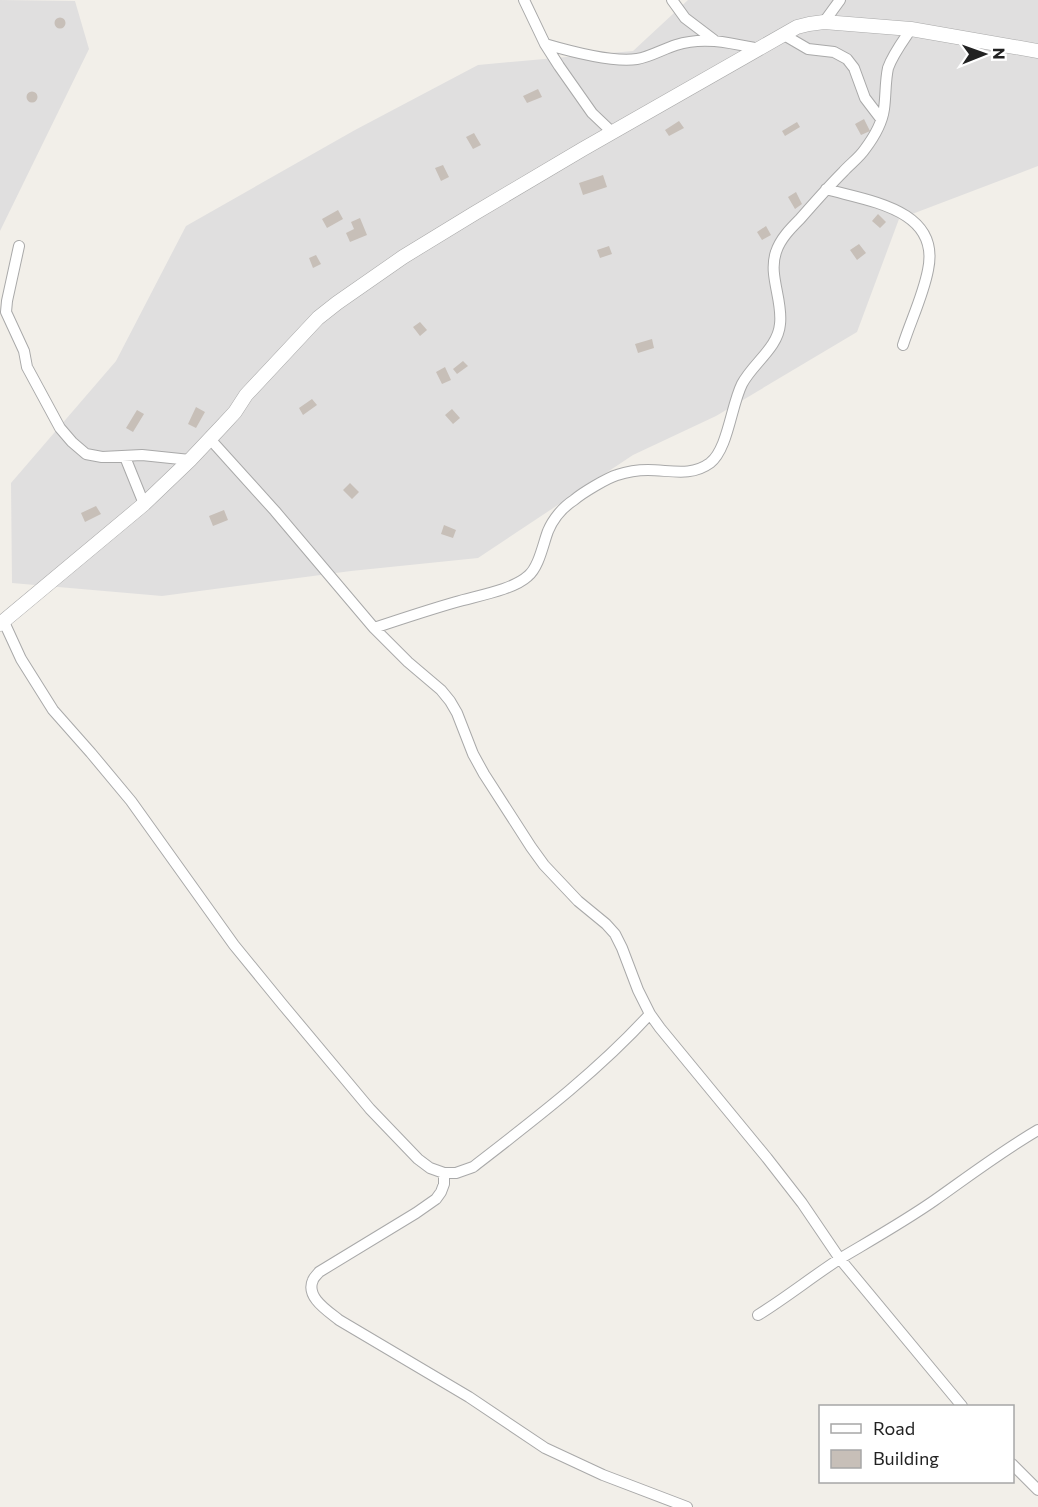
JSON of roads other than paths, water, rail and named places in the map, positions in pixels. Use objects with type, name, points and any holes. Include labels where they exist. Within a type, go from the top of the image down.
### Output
[{"type":"street","points":[[524,0],[545,44],[592,113],[613,134]]},
{"type":"street","points":[[672,0],[685,18],[714,40]]},
{"type":"street","points":[[824,22],[840,0]]},
{"type":"street","points":[[650,1014],[598,1067],[472,1167],[456,1173],[444,1173],[430,1168],[417,1159],[389,1130],[234,945],[131,801],[53,710],[21,659],[2,623],[144,504],[210,439],[235,412],[262,377],[318,318],[337,303],[403,257],[583,149],[613,134],[797,27],[824,22],[911,29],[1038,51]]},
{"type":"street","points":[[374,628],[434,608],[507,588],[529,576],[539,559],[549,529],[562,510],[575,499],[617,475],[647,470],[684,473],[712,462],[725,439],[741,386],[747,375],[772,346],[777,335],[780,310],[774,270],[776,252],[784,237],[826,189],[864,152],[878,129],[884,108],[885,84],[889,66],[897,49],[911,29]]},
{"type":"street","points":[[784,35],[808,49],[834,52],[847,59],[854,68],[865,98],[881,119]]},
{"type":"street","points":[[545,44],[582,54],[617,59],[637,59],[693,40],[714,40],[759,49]]},
{"type":"street","points":[[826,189],[896,209],[915,221],[924,231],[929,249],[929,268],[903,345]]},
{"type":"street","points":[[19,246],[6,312],[20,339],[27,367],[60,428],[86,454],[102,457],[142,455],[190,460]]},
{"type":"street","points":[[210,439],[275,511],[374,628],[450,701],[484,774],[531,847],[544,865],[578,901],[615,934],[650,1014],[802,1203],[840,1259],[960,1405]]},
{"type":"street","points":[[125,457],[144,504]]},
{"type":"street","points":[[758,1315],[840,1259],[887,1232],[969,1174],[1038,1130]]},
{"type":"street","points":[[444,1173],[444,1184],[436,1199],[416,1214],[319,1272],[312,1281],[311,1290],[321,1306],[339,1320],[469,1397],[545,1448],[603,1475],[687,1507]]},
{"type":"street","points":[[1014,1466],[1038,1490]]}]
